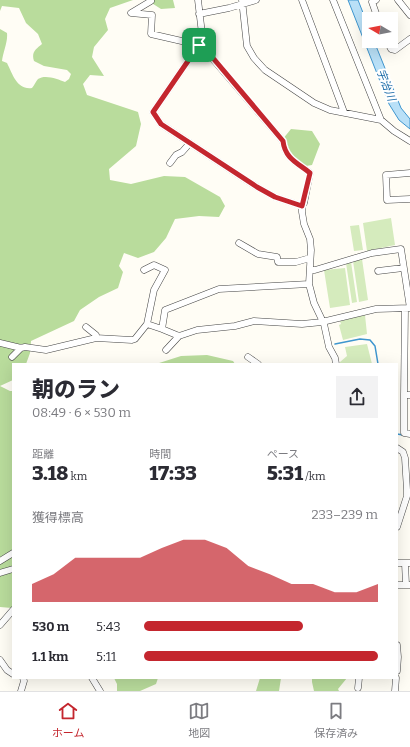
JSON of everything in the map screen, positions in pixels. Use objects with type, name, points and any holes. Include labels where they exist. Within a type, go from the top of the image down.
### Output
[{"type":"street","points":[[198,0],[203,42],[153,112],[161,124],[257,187],[275,197],[302,206]]},
{"type":"street","points":[[199,14],[229,8],[242,2],[256,0]]},
{"type":"street","points":[[302,0],[344,112]]},
{"type":"street","points":[[333,0],[381,120],[394,131],[410,140]]},
{"type":"street","points":[[376,0],[372,2],[376,12]]},
{"type":"street","points":[[398,0],[410,15]]},
{"type":"street","points":[[151,1],[131,13],[152,15],[151,34],[201,45],[283,141],[284,149],[288,156],[310,173],[302,206],[304,224],[310,239],[311,270],[309,284],[314,303],[336,363]]},
{"type":"street","points":[[242,2],[247,46],[254,58],[265,70],[314,103],[330,110],[381,120]]},
{"type":"street","points":[[398,48],[410,39]]},
{"type":"street","points":[[170,163],[176,155],[183,151],[190,143]]},
{"type":"street","points":[[410,173],[386,175],[387,200],[410,199]]},
{"type":"street","points":[[239,243],[258,254],[277,257],[278,262],[296,262],[310,258]]},
{"type":"street","points":[[311,270],[372,253],[401,249],[406,270],[408,308],[407,395],[404,433],[410,434]]},
{"type":"street","points":[[0,343],[21,348],[25,347],[46,350],[96,338],[135,339],[147,324],[154,290],[164,270],[154,265],[144,270]]},
{"type":"street","points":[[378,271],[406,270]]},
{"type":"street","points":[[162,328],[164,310],[219,289],[309,284]]},
{"type":"street","points":[[166,350],[179,336],[197,330],[235,326],[254,321],[302,324],[322,322],[376,309],[408,308]]},
{"type":"street","points":[[147,324],[162,328],[179,336]]},
{"type":"street","points":[[86,327],[96,335],[96,338]]},
{"type":"street","points":[[12,357],[21,348]]},
{"type":"street","points":[[248,357],[257,363]]},
{"type":"street","points":[[398,449],[403,452],[406,462],[407,490],[398,524]]},
{"type":"street","points":[[398,513],[402,503],[404,503]]},
{"type":"street","points":[[0,561],[12,554]]},
{"type":"street","points":[[407,563],[408,585]]},
{"type":"street","points":[[0,573],[12,570]]},
{"type":"street","points":[[0,624],[12,611]]},
{"type":"street","points":[[0,660],[7,670],[12,673]]},
{"type":"street","points":[[21,691],[24,685],[23,679]]},
{"type":"street","points":[[93,679],[100,691]]},
{"type":"street","points":[[358,688],[359,679]]},
{"type":"street","points":[[395,691],[396,679]]},
{"type":"green space","points":[[0,0],[133,0],[110,8],[105,19],[108,30],[94,47],[92,57],[104,76],[90,75],[83,84],[87,95],[138,112],[141,124],[136,146],[109,169],[110,180],[131,184],[164,176],[185,177],[220,197],[225,206],[219,217],[199,216],[175,219],[166,238],[154,252],[138,258],[124,253],[119,266],[123,272],[118,288],[99,297],[80,310],[74,321],[31,341],[30,353],[26,363],[12,363],[12,380],[0,386],[0,29],[7,33],[7,40],[2,61],[7,63],[16,81],[23,87],[32,88],[38,79],[44,77],[65,82],[69,79],[71,74],[67,70],[44,66],[34,61],[33,55],[36,49],[42,44],[38,34],[26,23],[19,8],[2,6],[0,11]]},
{"type":"green space","points":[[147,0],[173,0],[175,8],[161,9]]},
{"type":"green space","points":[[291,129],[312,131],[320,144],[312,165],[306,166],[287,154],[282,140]]},
{"type":"green space","points":[[391,218],[395,245],[367,251],[363,223]]},
{"type":"green space","points":[[359,225],[363,250],[354,251],[350,226]]},
{"type":"green space","points":[[362,259],[368,300],[359,302],[353,261]]},
{"type":"green space","points":[[351,262],[357,302],[352,303],[346,263]]},
{"type":"green space","points":[[345,268],[350,305],[330,308],[324,270]]},
{"type":"green space","points":[[365,315],[367,334],[343,340],[339,325],[341,324],[340,321]]},
{"type":"green space","points":[[367,344],[372,363],[340,363],[347,356],[345,347]]},
{"type":"green space","points":[[207,355],[233,361],[234,363],[159,363],[181,356]]},
{"type":"green space","points":[[0,386],[12,391],[12,608],[0,607]]},
{"type":"green space","points":[[114,679],[158,679],[156,684],[140,691],[117,691],[117,684]]},
{"type":"green space","points":[[260,679],[281,679],[279,691],[256,691]]},
{"type":"green space","points":[[312,679],[346,679],[338,689],[339,691],[314,691]]},
{"type":"water","name":"宇治川","points":[[348,0],[358,0],[363,12],[362,36]]},
{"type":"water","name":"宇治川","points":[[367,48],[377,48],[401,108],[410,119],[410,129],[399,120],[389,104]]},
{"type":"waterway","points":[[335,344],[360,339],[370,340],[375,346],[378,363]]},
{"type":"waterway","points":[[398,434],[403,435]]},
{"type":"route","points":[[199,45],[202,45],[283,141],[284,149],[288,156],[310,173],[302,206],[275,197],[257,187],[161,124],[153,112],[199,45]]}]
